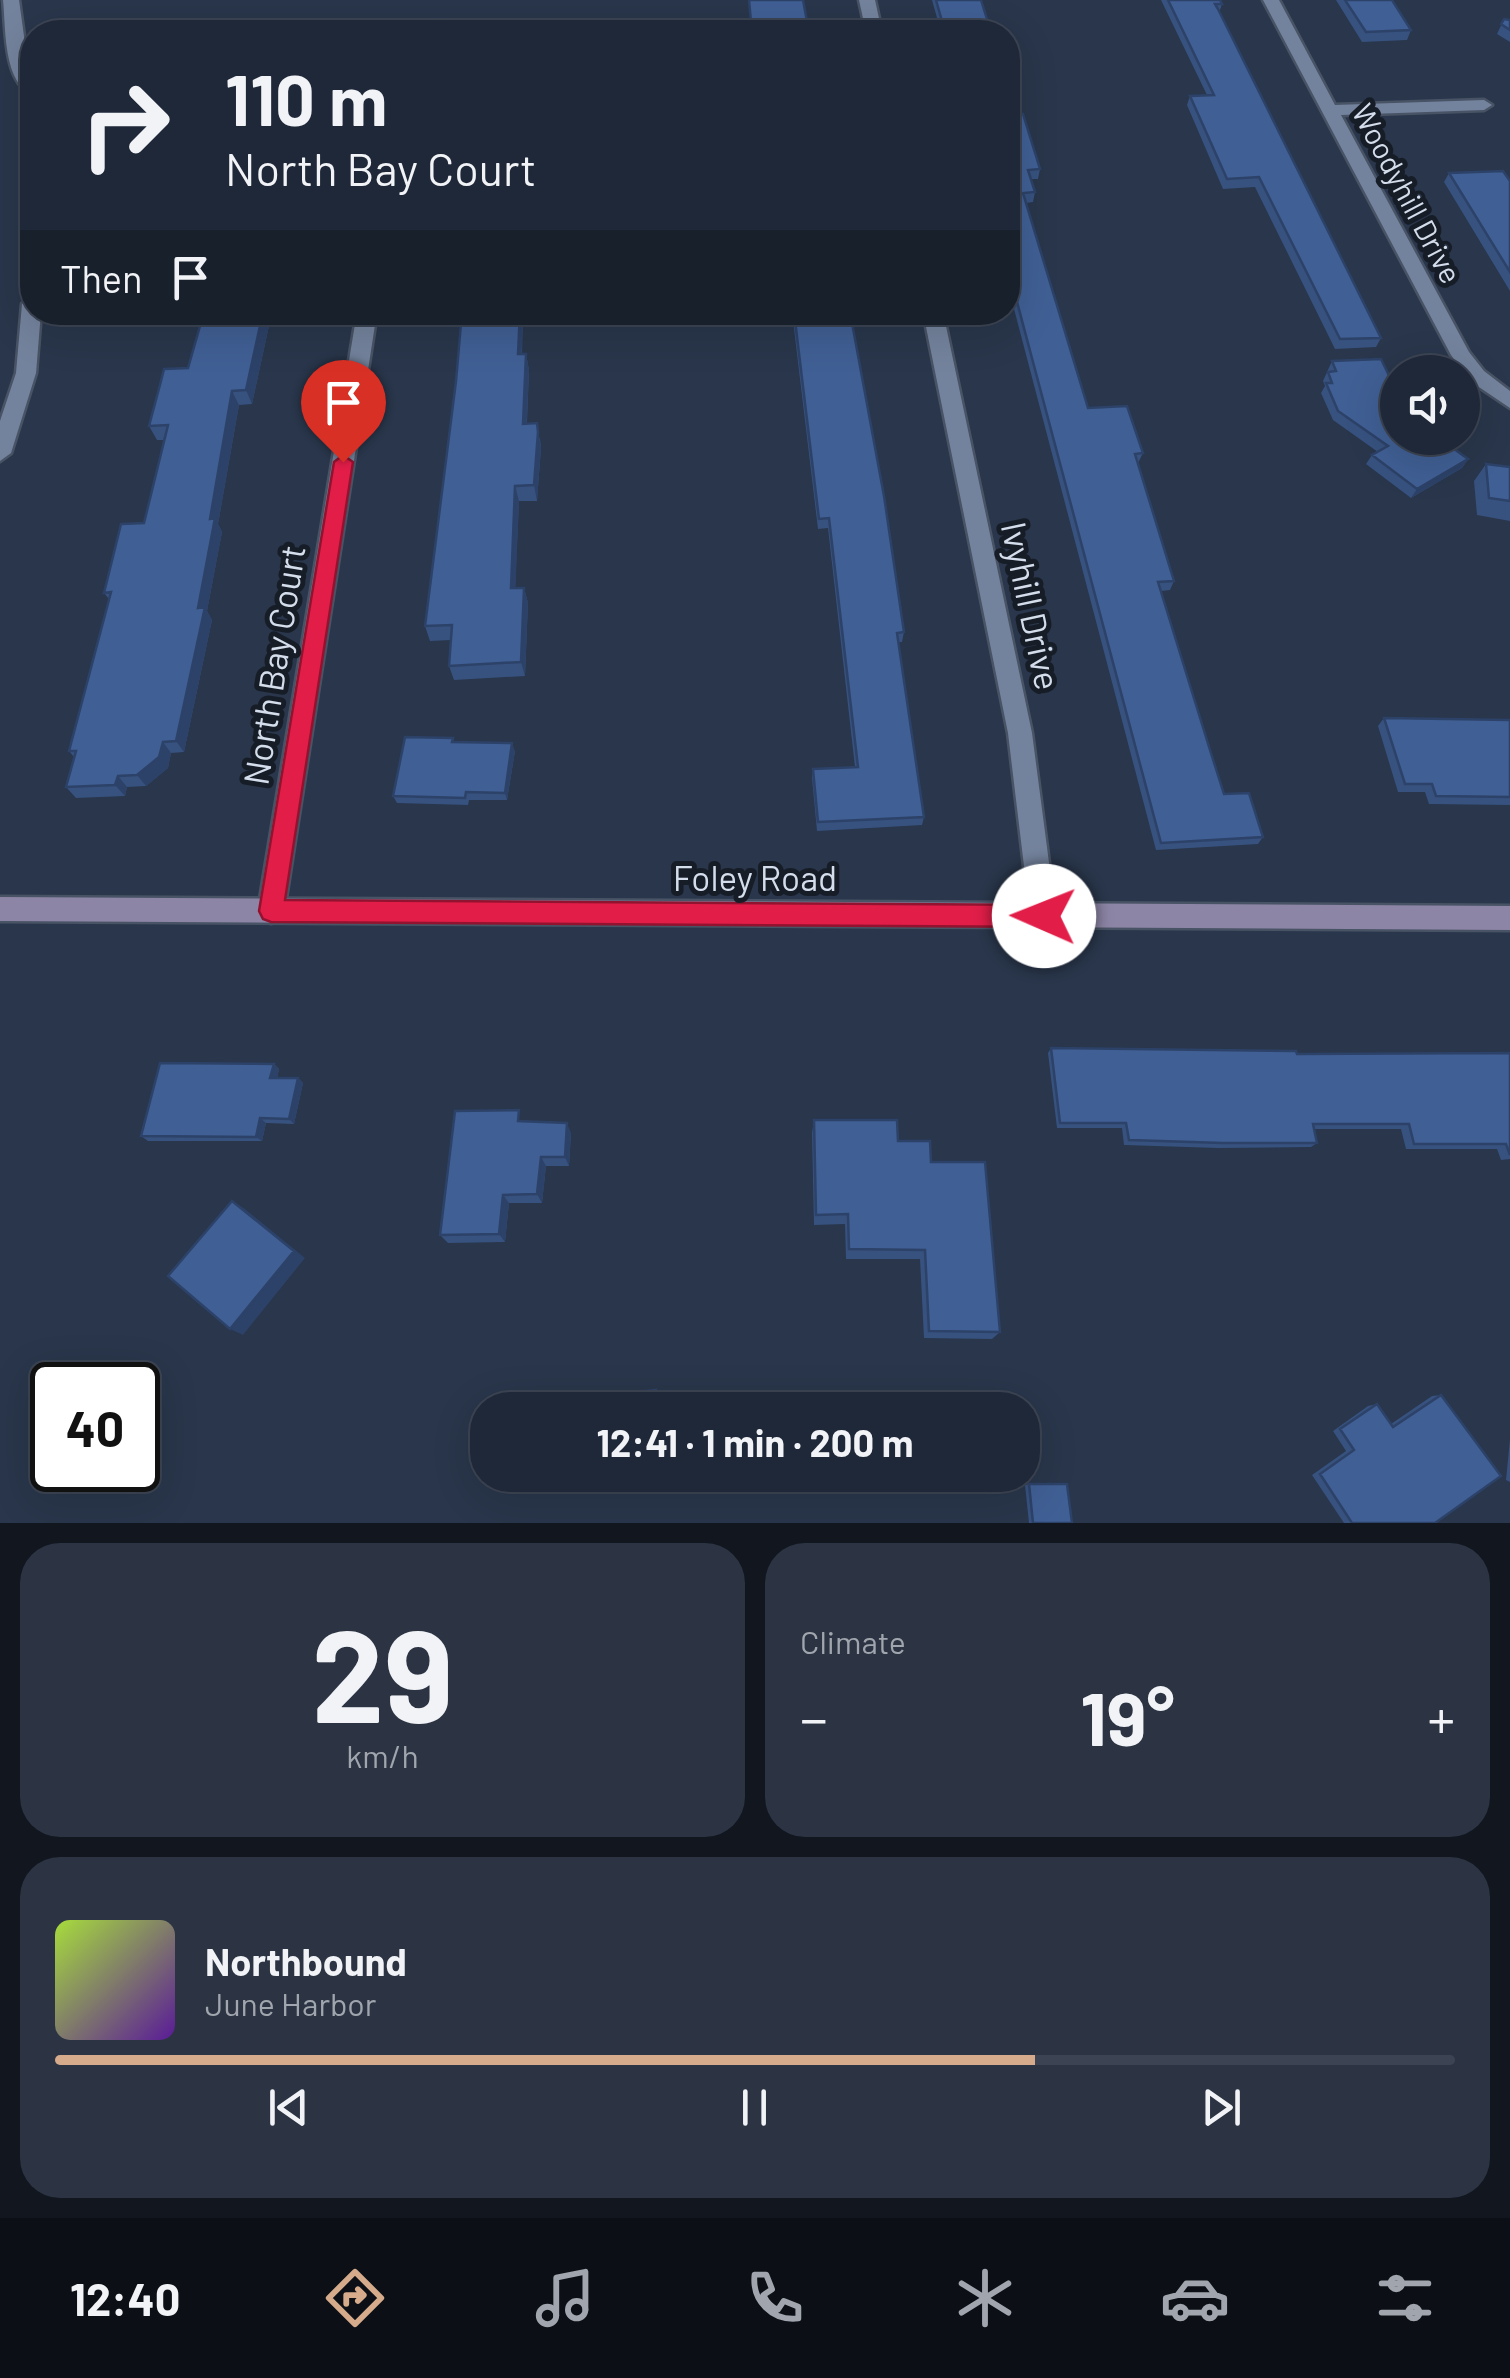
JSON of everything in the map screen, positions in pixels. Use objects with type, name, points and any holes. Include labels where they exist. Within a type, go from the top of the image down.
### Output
[{"type":"street","points":[[11,0],[20,64]]},
{"type":"street","name":"Woodyhill Drive","points":[[1270,0],[1462,354],[1478,376],[1510,401]]},
{"type":"street","points":[[1330,110],[1484,104]]},
{"type":"street","points":[[0,453],[26,373],[30,325]]},
{"type":"street","name":"North Bay Court","points":[[271,911],[365,325]]},
{"type":"street","name":"Ivyhill Drive","points":[[936,325],[1020,733],[1044,916]]},
{"type":"street","name":"Foley Road","points":[[0,909],[1510,918]]},
{"type":"building","points":[[749,0],[803,0],[807,20],[751,20]]},
{"type":"building","points":[[936,0],[981,0],[987,20],[942,20]]},
{"type":"building","points":[[1168,0],[1220,0],[1222,4],[1215,4],[1381,338],[1340,339],[1259,177],[1227,179],[1190,96],[1214,95]]},
{"type":"building","points":[[1345,0],[1392,0],[1411,30],[1366,32]]},
{"type":"building","points":[[1020,114],[1040,169],[1028,170],[1035,192],[1023,193],[1088,408],[1127,406],[1143,453],[1135,454],[1174,581],[1158,582],[1210,750],[1224,794],[1249,793],[1263,837],[1161,843],[1020,313]]},
{"type":"building","points":[[1503,171],[1510,181],[1510,272],[1449,173]]},
{"type":"building","points":[[200,325],[260,325],[246,390],[232,391],[198,608],[205,607],[176,741],[163,742],[159,757],[137,775],[118,776],[115,785],[66,787],[76,751],[69,751],[111,592],[104,593],[121,524],[144,523],[168,425],[149,426],[164,369],[188,368]]},
{"type":"building","points":[[461,325],[519,325],[518,354],[526,354],[523,424],[537,423],[538,432],[534,485],[515,486],[511,588],[524,588],[521,662],[449,666],[452,625],[425,626]]},
{"type":"building","points":[[796,325],[852,325],[904,632],[897,633],[924,817],[818,822],[813,769],[858,767],[829,518],[819,519]]},
{"type":"building","points":[[1380,359],[1380,440],[1338,411],[1326,383],[1332,383],[1328,372],[1336,371],[1332,361]]},
{"type":"building","points":[[1380,450],[1380,455],[1462,455],[1468,459],[1417,489],[1372,455]]},
{"type":"building","points":[[1486,464],[1510,467],[1510,501],[1489,498]]},
{"type":"building","points":[[1384,718],[1510,720],[1510,797],[1436,796],[1432,784],[1405,784]]},
{"type":"building","points":[[405,737],[512,743],[505,793],[466,792],[465,798],[393,796]]},
{"type":"building","points":[[1051,1048],[1297,1054],[1510,1053],[1510,1155],[1506,1144],[1414,1144],[1409,1124],[1313,1124],[1317,1143],[1129,1140],[1126,1123],[1060,1123]]},
{"type":"building","points":[[160,1063],[274,1064],[270,1078],[298,1078],[289,1119],[260,1118],[256,1137],[141,1136]]},
{"type":"building","points":[[519,1110],[518,1121],[567,1123],[565,1157],[541,1157],[537,1194],[503,1195],[499,1234],[440,1235],[455,1111]]},
{"type":"building","points":[[814,1120],[897,1120],[898,1141],[930,1141],[931,1162],[985,1162],[1000,1332],[929,1331],[925,1250],[849,1249],[848,1214],[816,1215]]},
{"type":"building","points":[[232,1201],[294,1251],[230,1329],[168,1276]]},
{"type":"building","points":[[1441,1395],[1501,1476],[1435,1523],[1352,1523],[1320,1474],[1354,1450],[1340,1429],[1377,1404],[1393,1427]]},
{"type":"building","points":[[1040,1484],[1067,1484],[1072,1523],[1033,1523],[1030,1492],[1040,1492]]},
{"type":"route","points":[[343,462],[271,911],[1044,916]]}]
